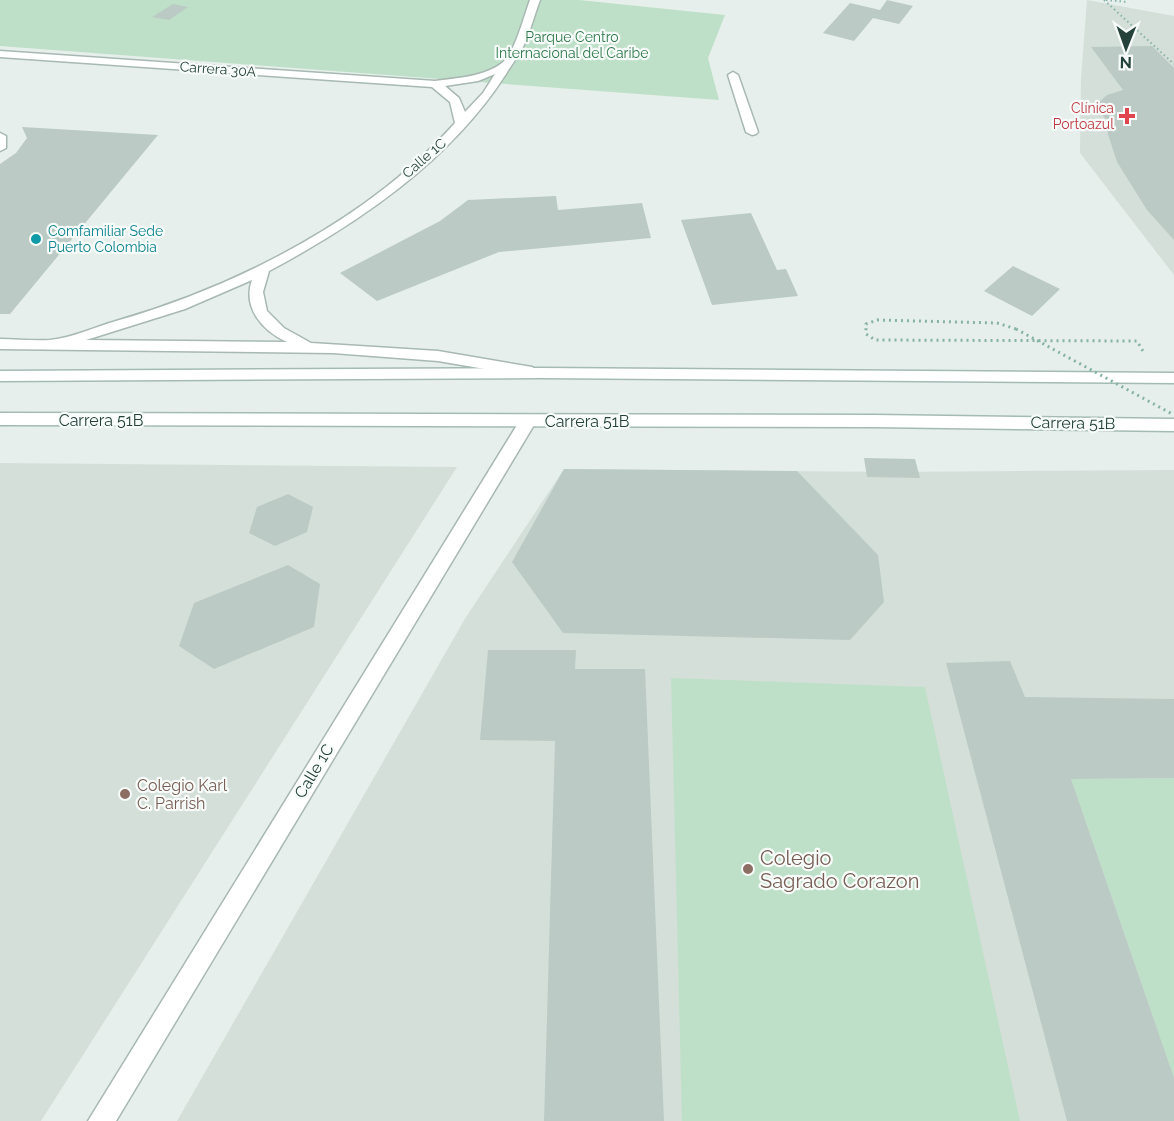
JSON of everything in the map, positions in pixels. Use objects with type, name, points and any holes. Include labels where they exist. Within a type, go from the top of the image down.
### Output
[{"type":"street","name":"Calle 1C","points":[[50,345],[127,324],[199,299],[263,270],[315,240],[360,210],[416,166],[460,126],[480,104],[510,63],[523,38],[535,0]]},
{"type":"street","name":"Carrera 30A","points":[[0,54],[435,84],[478,78],[510,63]]},
{"type":"street","points":[[733,75],[752,132]]},
{"type":"street","points":[[435,84],[448,92],[457,102],[461,113],[460,126]]},
{"type":"street","points":[[0,136],[0,148]]},
{"type":"street","points":[[263,270],[256,293],[262,316],[282,335],[313,348]]},
{"type":"street","points":[[0,344],[313,348],[438,356],[540,373]]},
{"type":"street","points":[[0,376],[540,373],[1167,378]]},
{"type":"street","name":"Carrera 51B","points":[[0,419],[1174,424]]},
{"type":"street","name":"Calle 1C","points":[[101,1121],[528,421]]},
{"type":"path","points":[[1103,0],[1128,2]]},
{"type":"path","points":[[1103,0],[1174,64]]},
{"type":"path","points":[[1167,378],[1137,341],[875,340],[866,334],[866,324],[877,320],[997,323],[1016,328],[1174,415]]},
{"type":"shaded area","name":"Clínica Portoazul","points":[[1087,0],[1174,16],[1174,275],[1080,153],[1081,78]]},
{"type":"shaded area","name":"Colegio Karl C. Parrish","points":[[0,463],[457,467],[41,1121],[0,1121]]},
{"type":"shaded area","name":"Colegio Sagrado Corazon","points":[[564,469],[891,472],[1174,470],[1174,1121],[177,1121],[466,617]]},
{"type":"green space","name":"Parque Centro Internacional del Caribe","points":[[0,0],[579,0],[725,15],[708,58],[719,100],[0,46]]},
{"type":"green space","points":[[671,678],[925,687],[1020,1121],[682,1121]]},
{"type":"green space","points":[[1174,778],[1174,1078],[1071,779]]},
{"type":"building","points":[[887,0],[913,6],[899,24],[873,18],[854,41],[823,33],[850,3],[880,10]]},
{"type":"building","points":[[173,4],[188,7],[169,20],[152,17]]},
{"type":"building","points":[[1152,46],[1174,68],[1174,240],[1147,210],[1117,162],[1107,131],[1109,122],[1102,115],[1098,103],[1107,95],[1123,90],[1091,47]]},
{"type":"building","name":"Comfamiliar Sede Puerto Colombia","points":[[22,127],[158,135],[10,314],[0,314],[0,164],[16,153],[27,138]]},
{"type":"building","points":[[556,196],[558,210],[642,203],[651,238],[499,252],[377,301],[340,273],[440,221],[468,200]]},
{"type":"building","points":[[751,213],[777,270],[786,269],[798,296],[712,305],[681,220]]},
{"type":"building","points":[[1013,266],[1060,289],[1032,316],[984,291]]},
{"type":"building","points":[[864,458],[915,459],[920,478],[867,477]]},
{"type":"building","points":[[564,469],[797,471],[878,555],[884,602],[850,640],[563,633],[512,562]]},
{"type":"building","points":[[288,494],[313,507],[307,532],[275,546],[249,533],[257,507]]},
{"type":"building","points":[[288,565],[320,584],[314,627],[214,669],[179,646],[194,603]]},
{"type":"building","points":[[488,650],[576,650],[575,669],[645,669],[664,1121],[544,1121],[555,741],[480,740]]},
{"type":"building","points":[[1010,661],[1025,697],[1174,699],[1174,778],[1071,779],[1174,1078],[1174,1121],[1067,1121],[946,663]]},
{"type":"place","name":"Clínica Portoazul","points":[[1127,116]]},
{"type":"place","name":"Comfamiliar Sede Puerto Colombia","points":[[36,239]]},
{"type":"place","name":"Colegio Karl C. Parrish","points":[[125,794]]},
{"type":"place","name":"Colegio Sagrado Corazon","points":[[748,869]]}]
